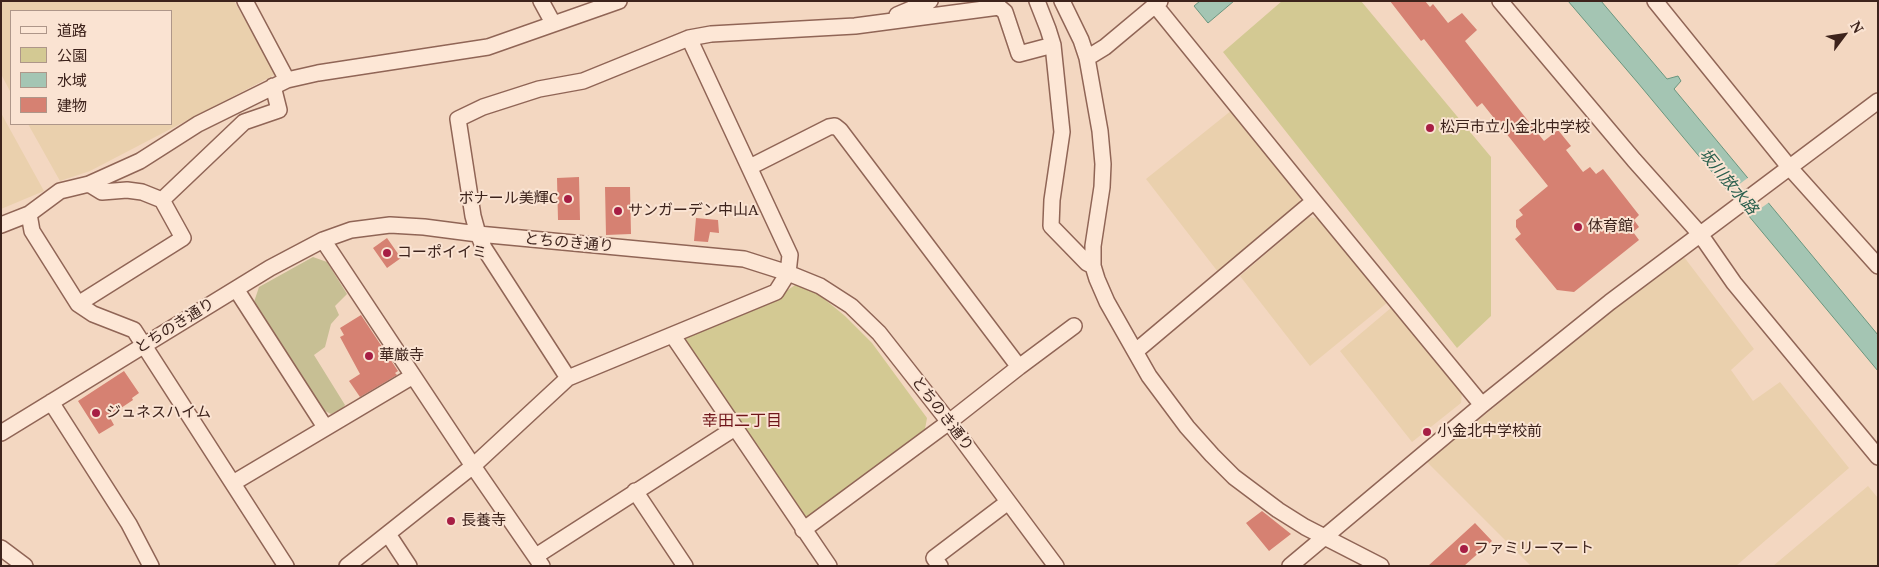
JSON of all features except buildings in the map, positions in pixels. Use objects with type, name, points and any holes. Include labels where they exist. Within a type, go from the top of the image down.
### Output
[{"type":"street","points":[[245,1],[287,80]]},
{"type":"street","points":[[541,1],[553,23]]},
{"type":"street","points":[[1,225],[29,214],[60,190],[89,184],[140,161],[198,124],[287,80],[318,73],[488,46],[619,1]]},
{"type":"street","points":[[880,22],[930,1]]},
{"type":"street","points":[[1037,1],[1053,45],[1062,132],[1052,200],[1051,226],[1056,234],[1087,264],[1093,266]]},
{"type":"street","points":[[1062,1],[1081,40],[1087,58],[1099,122],[1103,164],[1102,187],[1093,246],[1093,266],[1107,302],[1149,376],[1187,427],[1212,455],[1263,500],[1305,527],[1381,566]]},
{"type":"street","points":[[1500,1],[1634,160],[1704,232],[1734,283],[1878,457]]},
{"type":"street","points":[[1655,1],[1785,171],[1878,266]]},
{"type":"street","points":[[1087,58],[1105,47],[1158,3],[1314,201],[1482,405]]},
{"type":"street","points":[[568,378],[484,248],[478,234],[473,216],[458,119],[483,107],[539,89],[583,80],[689,38],[711,34],[854,26],[999,7],[1005,12],[1019,54],[1053,45]]},
{"type":"street","points":[[347,566],[473,466],[568,378],[776,292],[788,273],[790,255],[689,38]]},
{"type":"street","points":[[162,200],[244,122],[279,110],[273,86]]},
{"type":"street","points":[[1290,566],[1482,405],[1610,302],[1878,101]]},
{"type":"street","points":[[750,167],[829,127],[835,126],[840,130],[1019,366]]},
{"type":"street","points":[[78,304],[183,238],[162,200],[142,192],[127,190],[102,192],[89,184]]},
{"type":"street","points":[[1136,351],[1314,201]]},
{"type":"street","points":[[29,214],[32,231],[78,304],[93,314],[134,330],[286,566]]},
{"type":"street","name":"とちのき通り","points":[[1,433],[270,268],[323,240],[351,230],[390,225],[744,259],[788,273],[820,286],[851,306],[879,333],[949,422],[1056,566]]},
{"type":"street","points":[[323,240],[473,466],[539,561],[635,491],[735,428]]},
{"type":"street","points":[[236,289],[325,427]]},
{"type":"street","points":[[804,530],[1074,326]]},
{"type":"street","points":[[673,336],[829,566]]},
{"type":"street","points":[[233,483],[413,376]]},
{"type":"street","points":[[51,402],[129,524],[151,566]]},
{"type":"street","points":[[635,491],[684,566]]},
{"type":"street","points":[[940,566],[934,558],[1008,502]]},
{"type":"street","points":[[388,534],[409,566]]},
{"type":"street","points":[[1,548],[25,566]]},
{"type":"shaded area","points":[[1,1],[234,1],[276,74],[90,171],[60,181],[29,125],[172,125],[172,10],[10,10],[10,91],[1,74]]},
{"type":"shaded area","points":[[1232,110],[1301,195],[1299,204],[1218,272],[1146,179]]},
{"type":"shaded area","points":[[1,113],[44,191],[1,209]]},
{"type":"shaded area","points":[[1309,217],[1322,219],[1388,302],[1310,366],[1240,276]]},
{"type":"shaded area","points":[[313,257],[327,262],[347,294],[335,306],[339,315],[331,324],[325,347],[314,355],[345,405],[342,409],[331,414],[323,410],[254,302],[259,287]]},
{"type":"shaded area","points":[[1684,257],[1754,349],[1731,370],[1753,401],[1780,382],[1849,468],[1736,566],[1531,566],[1427,462],[1624,301]]},
{"type":"shaded area","points":[[1392,307],[1462,392],[1461,403],[1412,442],[1340,351]]},
{"type":"shaded area","points":[[1868,486],[1878,498],[1878,566],[1773,566]]},
{"type":"green space","points":[[1282,1],[1361,1],[1491,157],[1491,316],[1457,348],[1223,52]]},
{"type":"green space","points":[[800,282],[845,316],[872,343],[927,418],[925,429],[806,518],[738,425],[679,337],[778,296]]},
{"type":"water","points":[[1200,1],[1234,1],[1208,23],[1194,6]]},
{"type":"water","name":"坂川放水路","points":[[1568,1],[1601,1],[1667,79],[1678,76],[1681,81],[1674,89],[1878,335],[1878,371],[1638,83]]},
{"type":"pier","points":[[1749,177],[1771,201],[1747,218],[1726,194]]},
{"type":"place","name":"松戸市立小金北中学校","points":[[1430,128]]},
{"type":"place","name":"ボナール美輝C","points":[[568,199]]},
{"type":"place","name":"サンガーデン中山A","points":[[618,211]]},
{"type":"place","name":"体育館","points":[[1578,227]]},
{"type":"place","name":"コーポイイミ","points":[[387,253]]},
{"type":"place","name":"華厳寺","points":[[369,356]]},
{"type":"place","name":"ジュネスハイム","points":[[96,413]]},
{"type":"place","name":"小金北中学校前","points":[[1427,432]]},
{"type":"place","name":"長養寺","points":[[451,521]]},
{"type":"place","name":"ファミリーマート","points":[[1464,549]]},
{"type":"district","name":"幸田二丁目","points":[[742,421]]}]
